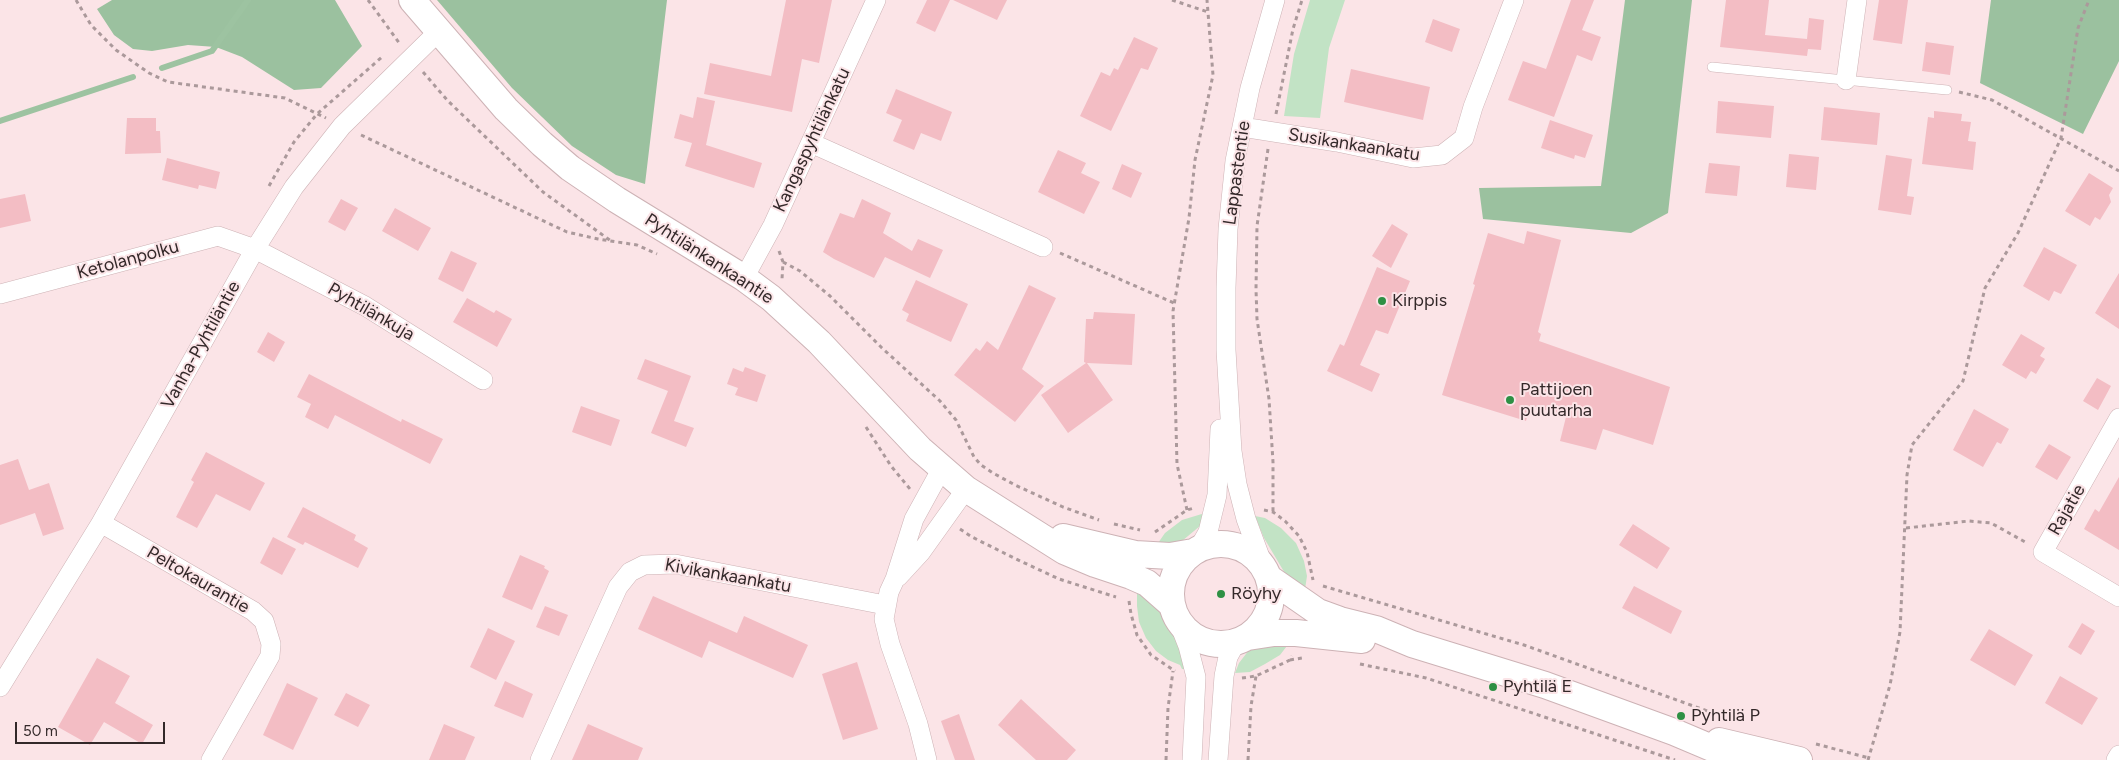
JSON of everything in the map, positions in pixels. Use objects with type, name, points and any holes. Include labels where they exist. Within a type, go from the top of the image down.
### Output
[{"type":"street","name":"Pyhtilänkankaantie","points":[[412,0],[506,109],[542,144],[570,168],[617,200],[744,278],[798,321],[888,417],[966,489],[1064,551],[1095,564],[1140,567],[1170,556],[1196,550]]},
{"type":"street","name":"Kangaspyhtilänkatu","points":[[744,278],[773,225],[876,0]]},
{"type":"street","name":"Lappastentie","points":[[1266,572],[1243,506],[1232,452],[1226,350],[1228,229],[1235,161],[1250,88],[1275,0]]},
{"type":"street","name":"Susikankaankatu","points":[[1242,127],[1414,158],[1442,155],[1464,138],[1473,107],[1514,0]]},
{"type":"street","points":[[1846,80],[1857,0]]},
{"type":"street","name":"Vanha-Pyhtiläntie","points":[[0,687],[100,524],[255,249],[294,187],[342,126],[438,32]]},
{"type":"street","points":[[811,142],[1043,247]]},
{"type":"street","name":"Ketolanpolku","points":[[0,294],[218,236],[255,249]]},
{"type":"street","name":"Pyhtilänkuja","points":[[255,249],[365,306],[484,380]]},
{"type":"street","name":"Lappastentie","points":[[1196,550],[1208,532],[1215,504],[1220,412],[1226,350]]},
{"type":"street","name":"Rajatie","points":[[2119,418],[2043,552],[2119,597]]},
{"type":"street","points":[[927,760],[918,724],[884,619],[885,605],[896,579],[909,534],[923,500],[942,468]]},
{"type":"street","points":[[896,579],[921,552],[966,489]]},
{"type":"street","name":"Peltokaurantie","points":[[100,524],[253,611],[264,621],[270,638],[270,656],[211,760]]},
{"type":"street","points":[[1192,760],[1196,677],[1188,646],[1175,611],[1171,590],[1174,575],[1182,562],[1196,550],[1214,544],[1238,546],[1252,554],[1266,572],[1318,612],[1376,629],[1412,644],[1545,685],[1674,732],[1740,760]]},
{"type":"street","name":"Kivikankaankatu","points":[[540,760],[608,604],[630,572],[644,565],[675,564],[885,605]]},
{"type":"street","name":"Pyhtilänkankaantie","points":[[1140,567],[1146,583],[1175,611]]},
{"type":"street","points":[[1218,760],[1223,678],[1228,657],[1233,648],[1261,625],[1269,611],[1272,594],[1266,572]]},
{"type":"street","points":[[1175,611],[1190,633],[1208,642],[1221,644],[1274,633],[1302,633],[1412,644]]},
{"type":"street","points":[[1674,732],[1760,750],[1805,751]]},
{"type":"street","points":[[2116,760],[2119,756]]},
{"type":"lane","points":[[1712,67],[1947,90]]},
{"type":"path","points":[[76,0],[91,24],[116,50],[149,73],[168,82],[285,98],[567,232],[636,244],[663,256]]},
{"type":"path","points":[[368,0],[412,58],[448,101],[543,192],[612,241]]},
{"type":"path","points":[[1172,0],[1208,12]]},
{"type":"path","points":[[1187,510],[1177,464],[1173,311],[1189,218],[1195,160],[1213,75],[1207,0]]},
{"type":"path","points":[[1273,512],[1273,462],[1269,399],[1257,319],[1257,226],[1264,171],[1292,29],[1302,0]]},
{"type":"path","points":[[1805,751],[1868,759],[1890,685],[1900,632],[1907,475],[1912,445],[1963,381],[1985,288],[2018,233],[2061,138],[2078,28],[2089,0]]},
{"type":"path","points":[[1947,90],[1992,100],[2119,171]]},
{"type":"path","points":[[1043,247],[1114,275],[1174,303]]},
{"type":"path","points":[[783,262],[800,271],[830,296],[882,348],[940,401],[956,420],[974,457],[981,465],[1015,485],[1063,507],[1104,522]]},
{"type":"path","points":[[860,419],[890,466],[910,489],[923,500]]},
{"type":"path","points":[[945,518],[972,537],[1059,578],[1106,595],[1140,567],[1187,510],[1215,504]]},
{"type":"path","points":[[1243,506],[1273,512],[1285,521],[1299,536],[1307,552],[1314,584],[1524,645],[1693,708],[1729,719]]},
{"type":"path","points":[[1906,528],[1969,521],[1991,522],[2043,552]]},
{"type":"path","points":[[1112,523],[1130,526],[1140,567],[1133,625],[1137,635],[1150,655],[1173,671],[1196,677]]},
{"type":"path","points":[[1290,660],[1302,633]]},
{"type":"path","points":[[1223,678],[1256,676],[1290,660],[1310,659]]},
{"type":"path","points":[[1358,664],[1426,678],[1675,760]]},
{"type":"path","points":[[1166,760],[1168,708],[1173,671]]},
{"type":"path","points":[[1248,760],[1251,706],[1256,676]]},
{"type":"green space","points":[[112,0],[335,0],[362,46],[321,88],[294,90],[242,57],[216,47],[188,45],[152,51],[133,49],[114,35],[97,9]]},
{"type":"green space","points":[[437,0],[667,0],[645,184],[616,175],[572,146],[512,88]]},
{"type":"green space","points":[[1310,0],[1345,0],[1329,48],[1320,118],[1284,116],[1294,54]]},
{"type":"green space","points":[[1625,0],[1692,0],[1668,213],[1631,233],[1483,219],[1479,188],[1601,186]]},
{"type":"green space","points":[[1991,0],[2119,0],[2119,61],[2083,134],[1980,83]]},
{"type":"green space","points":[[1205,513],[1200,526],[1182,541],[1156,546],[1165,533],[1182,520]]},
{"type":"green space","points":[[1255,516],[1265,518],[1281,528],[1296,543],[1304,561],[1307,576],[1304,596],[1298,592],[1283,570],[1264,538]]},
{"type":"green space","points":[[1137,592],[1157,608],[1167,622],[1176,638],[1186,669],[1182,669],[1180,665],[1168,660],[1156,651],[1146,638],[1139,622]]},
{"type":"green space","points":[[1290,642],[1280,655],[1265,664],[1250,672],[1235,673],[1239,663],[1249,650],[1260,645]]},
{"type":"building","points":[[786,0],[832,0],[819,63],[802,59],[792,112],[704,94],[710,63],[771,76]]},
{"type":"building","points":[[927,0],[950,0],[935,32],[916,23]]},
{"type":"building","points":[[953,0],[1007,0],[997,20]]},
{"type":"building","points":[[1571,0],[1594,0],[1582,30],[1601,37],[1592,61],[1577,55],[1554,117],[1508,100],[1523,61],[1546,69]]},
{"type":"building","points":[[1726,0],[1769,0],[1765,35],[1807,39],[1809,18],[1824,20],[1821,50],[1808,49],[1807,56],[1720,47]]},
{"type":"building","points":[[1879,0],[1908,0],[1902,44],[1873,40]]},
{"type":"building","points":[[1433,19],[1460,29],[1452,52],[1425,42]]},
{"type":"building","points":[[1134,37],[1158,48],[1148,70],[1141,68],[1111,131],[1080,116],[1101,72],[1110,76],[1114,68],[1118,70]]},
{"type":"building","points":[[1926,42],[1954,46],[1950,75],[1922,71]]},
{"type":"building","points":[[1351,69],[1430,87],[1423,120],[1344,102]]},
{"type":"building","points":[[896,89],[952,112],[941,141],[921,133],[914,150],[893,141],[902,120],[886,113]]},
{"type":"building","points":[[697,97],[715,101],[706,145],[762,163],[754,188],[685,166],[692,143],[674,138],[680,114],[693,118]]},
{"type":"building","points":[[1718,101],[1774,106],[1771,138],[1716,133]]},
{"type":"building","points":[[1824,107],[1880,113],[1877,145],[1821,140]]},
{"type":"building","points":[[1934,111],[1962,114],[1961,121],[1971,122],[1968,141],[1976,142],[1973,170],[1922,164],[1928,117],[1934,118]]},
{"type":"building","points":[[127,118],[156,118],[156,131],[160,131],[161,153],[125,154]]},
{"type":"building","points":[[1550,120],[1593,135],[1585,158],[1575,155],[1574,159],[1541,148]]},
{"type":"building","points":[[1058,150],[1086,163],[1081,173],[1100,182],[1084,214],[1038,192]]},
{"type":"building","points":[[1789,154],[1819,157],[1816,190],[1786,187]]},
{"type":"building","points":[[1886,155],[1912,159],[1907,196],[1914,197],[1911,215],[1878,210]]},
{"type":"building","points":[[167,158],[220,172],[216,189],[199,185],[198,189],[162,180]]},
{"type":"building","points":[[1709,163],[1740,166],[1737,196],[1705,193]]},
{"type":"building","points":[[1122,164],[1142,173],[1131,198],[1112,189]]},
{"type":"building","points":[[2089,173],[2113,188],[2109,195],[2111,202],[2100,220],[2095,217],[2090,226],[2065,211]]},
{"type":"building","points":[[25,194],[31,221],[0,228],[0,199]]},
{"type":"building","points":[[341,199],[358,208],[345,231],[328,222]]},
{"type":"building","points":[[862,199],[891,213],[883,233],[912,251],[918,239],[943,250],[930,278],[885,257],[874,278],[823,252],[840,213],[854,218]]},
{"type":"building","points":[[395,208],[431,228],[418,251],[382,231]]},
{"type":"building","points":[[1392,224],[1408,234],[1391,268],[1372,256]]},
{"type":"building","points":[[1527,231],[1561,240],[1538,332],[1541,334],[1539,341],[1670,387],[1653,445],[1603,429],[1596,450],[1560,441],[1566,417],[1530,405],[1526,421],[1442,395],[1475,285],[1473,284],[1488,233],[1524,244]]},
{"type":"building","points":[[2044,247],[2077,265],[2061,294],[2054,291],[2049,301],[2023,286]]},
{"type":"building","points":[[451,251],[477,263],[463,292],[438,279]]},
{"type":"building","points":[[1377,267],[1410,281],[1388,334],[1376,330],[1360,365],[1380,374],[1372,392],[1327,371],[1340,344],[1344,346]]},
{"type":"building","points":[[2119,273],[2119,329],[2095,313]]},
{"type":"building","points":[[916,280],[968,304],[951,342],[906,321],[909,314],[902,310]]},
{"type":"building","points":[[1029,285],[1056,298],[1022,369],[1044,386],[1015,422],[954,375],[976,348],[980,351],[987,341],[998,350]]},
{"type":"building","points":[[467,298],[494,313],[496,310],[512,319],[497,347],[453,322]]},
{"type":"building","points":[[1094,312],[1135,314],[1132,365],[1087,363],[1113,400],[1068,433],[1041,395],[1086,363],[1084,362],[1086,319],[1093,319]]},
{"type":"building","points":[[268,332],[285,342],[274,362],[257,352]]},
{"type":"building","points":[[2021,334],[2045,348],[2040,356],[2045,359],[2036,374],[2031,371],[2026,379],[2002,365]]},
{"type":"building","points":[[645,359],[691,376],[674,421],[694,428],[686,447],[651,433],[668,391],[637,379]]},
{"type":"building","points":[[745,367],[766,375],[757,402],[735,395],[738,388],[727,384],[733,368],[743,372]]},
{"type":"building","points":[[309,374],[401,422],[402,419],[443,439],[430,464],[335,415],[328,429],[305,417],[311,404],[297,397]]},
{"type":"building","points":[[2097,378],[2111,386],[2098,410],[2083,401]]},
{"type":"building","points":[[581,406],[620,420],[611,446],[572,432]]},
{"type":"building","points":[[1974,409],[2009,429],[2001,444],[1997,442],[1983,467],[1953,450]]},
{"type":"building","points":[[2049,444],[2071,457],[2057,480],[2035,467]]},
{"type":"building","points":[[206,452],[265,483],[250,511],[216,494],[197,528],[176,517],[194,482],[191,480]]},
{"type":"building","points":[[18,459],[29,490],[49,483],[64,529],[43,536],[35,513],[0,525],[0,465]]},
{"type":"building","points":[[2119,477],[2119,550],[2084,529],[2095,509],[2099,512]]},
{"type":"building","points":[[303,507],[356,535],[354,540],[368,548],[358,568],[305,542],[303,545],[287,537]]},
{"type":"building","points":[[1633,524],[1670,548],[1657,569],[1619,545]]},
{"type":"building","points":[[273,537],[296,549],[282,575],[260,563]]},
{"type":"building","points":[[520,555],[545,566],[544,568],[549,571],[532,610],[502,597]]},
{"type":"building","points":[[1634,586],[1682,611],[1671,634],[1622,608]]},
{"type":"building","points":[[653,596],[737,633],[744,616],[808,645],[793,678],[709,641],[702,658],[638,629]]},
{"type":"building","points":[[545,606],[568,615],[559,636],[536,627]]},
{"type":"building","points":[[2082,623],[2095,631],[2081,655],[2068,647]]},
{"type":"building","points":[[488,628],[515,641],[496,680],[470,667]]},
{"type":"building","points":[[1989,629],[2033,655],[2015,686],[1970,660]]},
{"type":"building","points":[[97,658],[130,676],[115,703],[153,725],[142,744],[104,722],[90,745],[58,727]]},
{"type":"building","points":[[857,662],[878,729],[843,740],[822,674]]},
{"type":"building","points":[[2060,676],[2098,698],[2082,725],[2045,703]]},
{"type":"building","points":[[505,681],[533,694],[523,718],[494,706]]},
{"type":"building","points":[[287,683],[318,698],[293,750],[263,735]]},
{"type":"building","points":[[346,693],[370,705],[358,727],[334,715]]},
{"type":"building","points":[[1021,699],[1076,750],[1067,760],[1036,760],[998,725]]},
{"type":"building","points":[[959,714],[975,760],[955,760],[941,721]]},
{"type":"building","points":[[444,724],[475,737],[465,760],[429,760]]},
{"type":"building","points":[[588,724],[643,748],[638,760],[572,760]]},
{"type":"waterway","points":[[162,68],[212,51],[248,0]]},
{"type":"waterway","points":[[0,121],[133,77]]},
{"type":"place","name":"Kirppis","points":[[1382,301]]},
{"type":"place","name":"Pattijoen puutarha","points":[[1510,400]]},
{"type":"place","name":"Röyhy","points":[[1221,594]]},
{"type":"place","name":"Pyhtilä E","points":[[1493,687]]},
{"type":"place","name":"Pyhtilä P","points":[[1681,716]]}]
